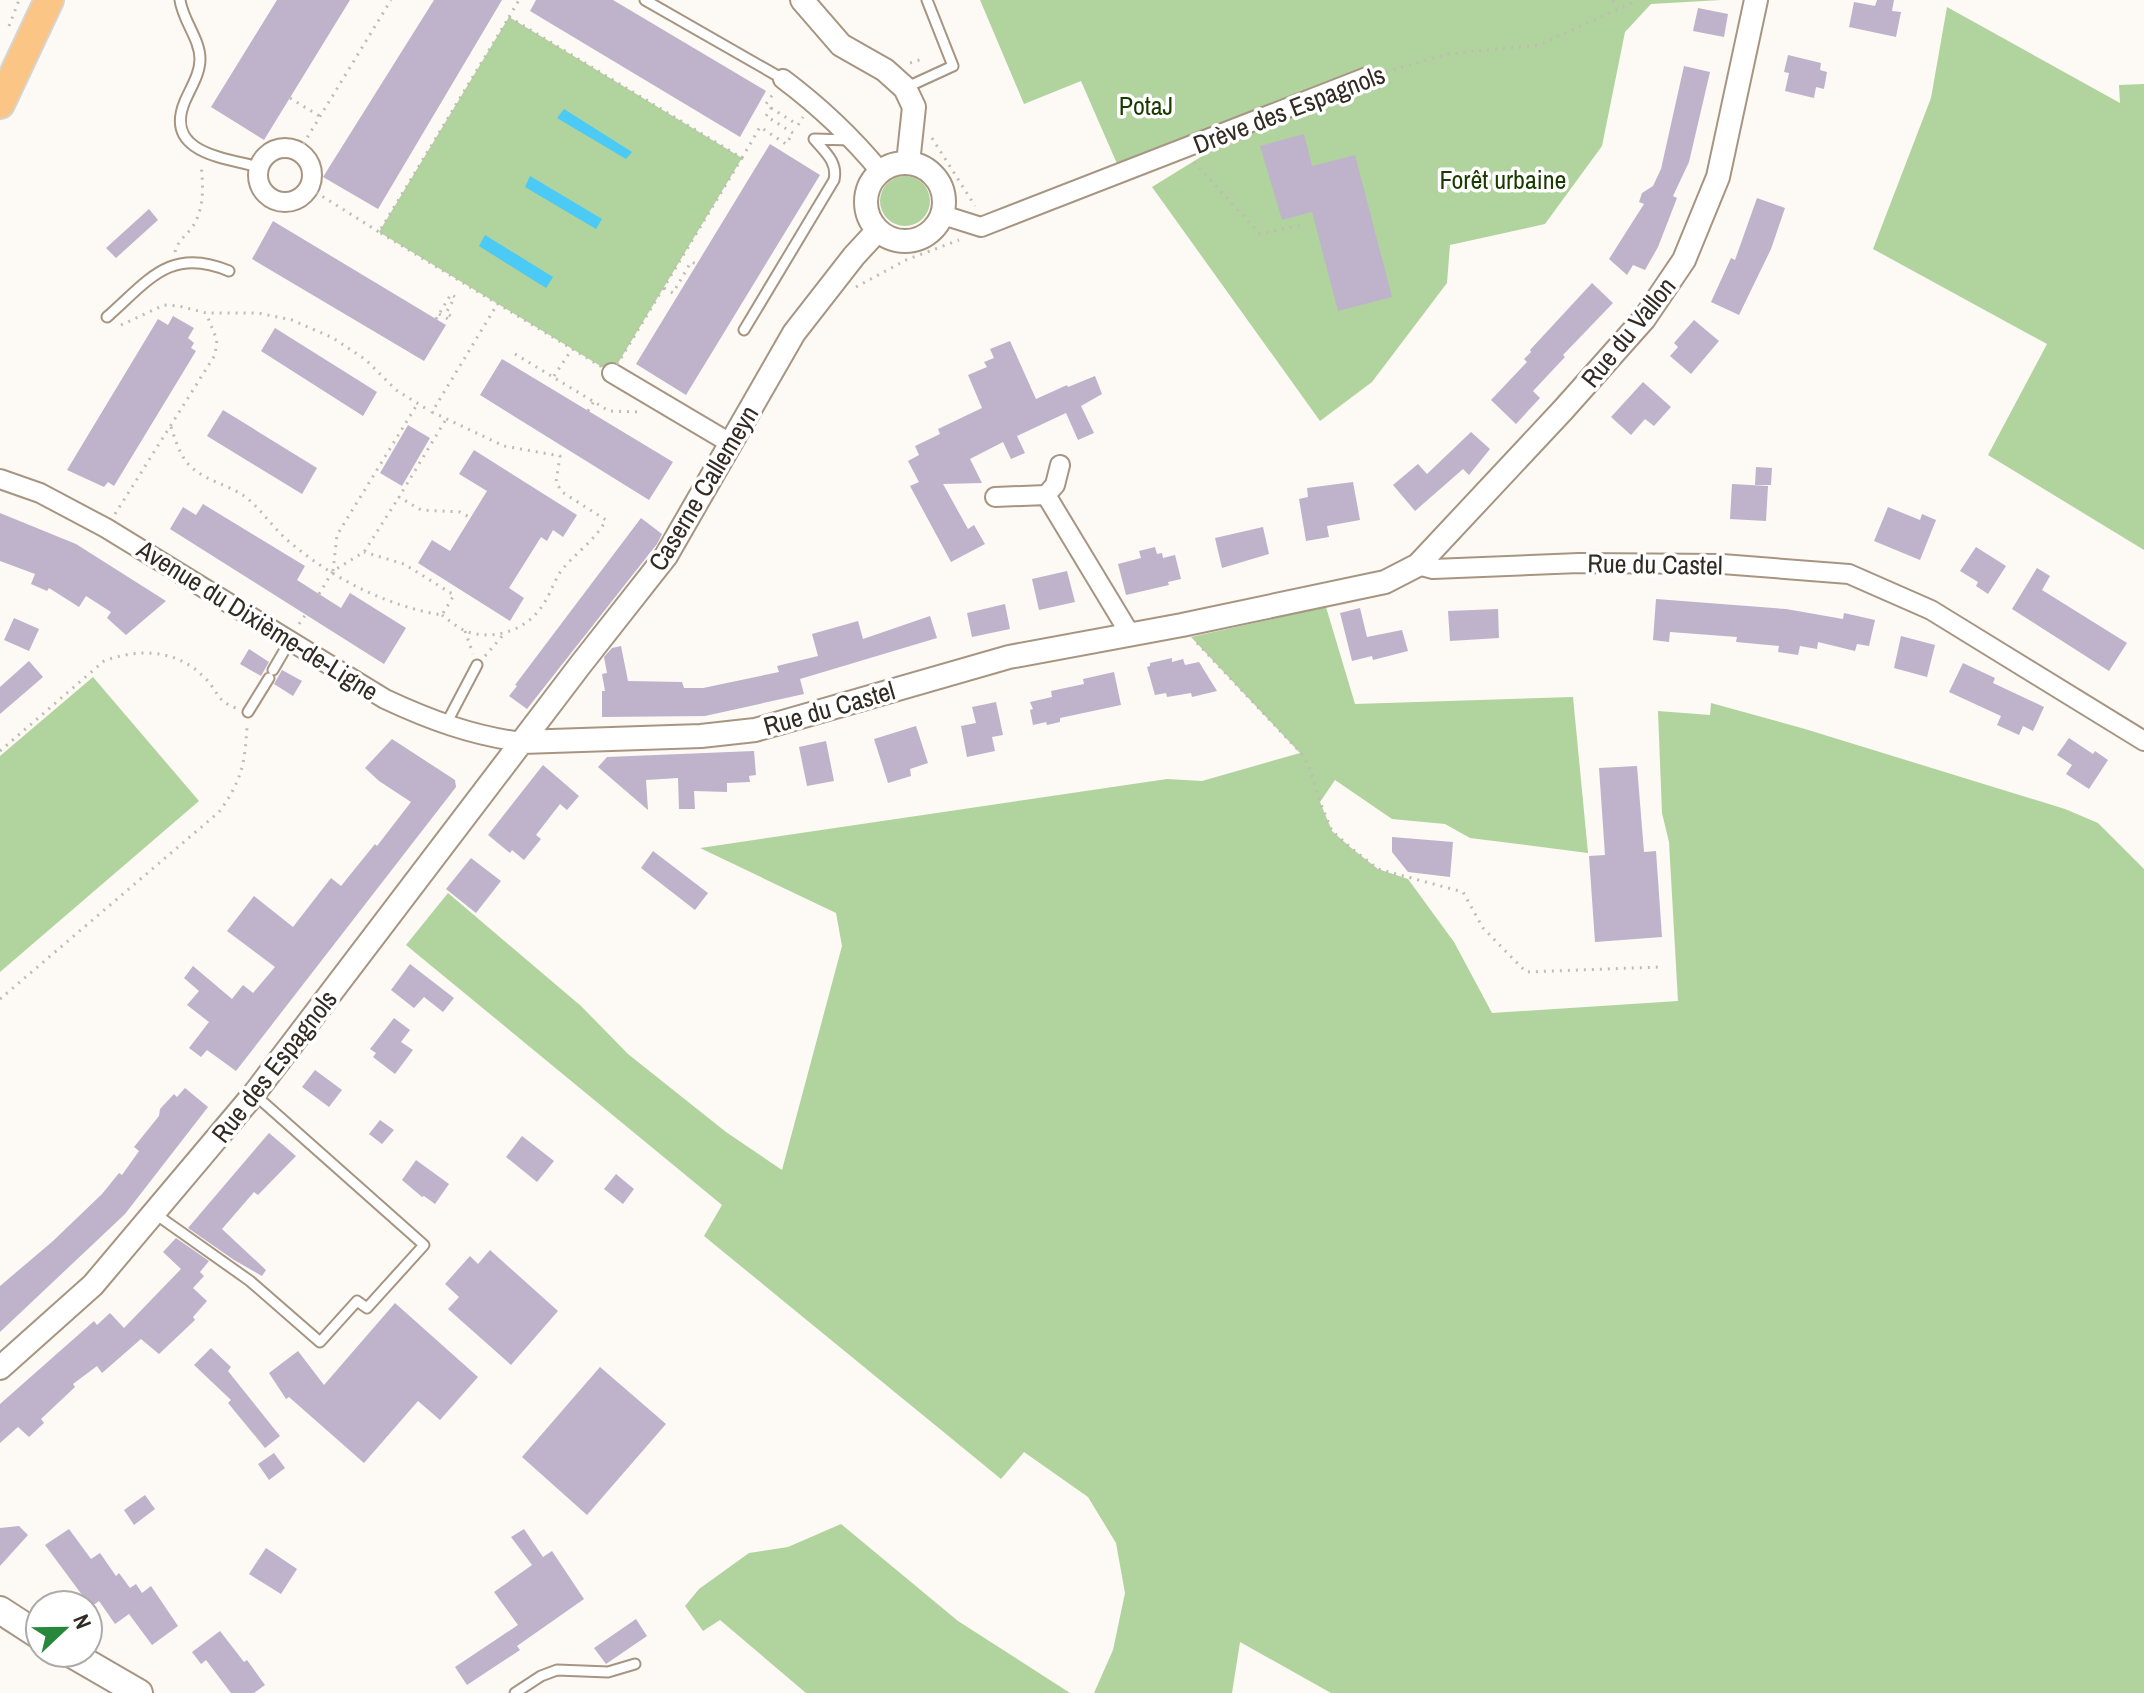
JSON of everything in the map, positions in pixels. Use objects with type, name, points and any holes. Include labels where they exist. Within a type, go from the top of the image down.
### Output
[{"type":"main road","points":[[0,80],[29,0]]},
{"type":"main road","points":[[0,104],[49,0]]},
{"type":"main road","points":[[0,1610],[24,1626]]},
{"type":"main road","points":[[98,1669],[139,1693]]},
{"type":"street","points":[[802,0],[841,45],[885,70],[905,88],[914,107],[908,163]]},
{"type":"street","name":"Rue du Vallon","points":[[1418,565],[1644,319],[1684,260],[1718,177],[1756,0]]},
{"type":"street","name":"Drève des Espagnols","points":[[943,215],[981,227],[1367,77]]},
{"type":"street","points":[[783,79],[813,101],[855,140],[880,171]]},
{"type":"street","points":[[292,148],[299,151],[310,164],[309,188],[296,199],[279,201],[271,197],[260,184],[259,167],[268,153],[275,149],[292,148]]},
{"type":"street","points":[[893,163],[908,163],[934,175],[942,187],[945,201],[943,215],[935,229],[922,238],[907,242],[891,239],[878,230],[870,219],[867,194],[880,171],[893,163]]},
{"type":"street","name":"Caserne Callemeyn","points":[[522,742],[666,556],[794,333],[878,230]]},
{"type":"street","points":[[612,373],[730,443]]},
{"type":"street","points":[[995,497],[1046,495],[1055,485],[1060,465]]},
{"type":"street","name":"Avenue du Dixième-de-Ligne","points":[[0,479],[40,493],[106,528],[385,699],[483,737],[522,742]]},
{"type":"street","points":[[1046,495],[1130,634]]},
{"type":"street","name":"Rue du Castel","points":[[522,742],[701,736],[755,730],[1009,657],[1182,625],[1385,582],[1418,565],[1433,569],[1579,563],[1722,564],[1849,574],[1931,610],[2144,741]]},
{"type":"street","name":"Rue des Espagnols","points":[[0,1368],[93,1285],[254,1094],[522,742]]},
{"type":"lane","points":[[180,0],[186,25],[200,58],[198,73],[180,117],[183,131],[190,144],[200,152],[259,167]]},
{"type":"lane","points":[[645,0],[783,79]]},
{"type":"lane","points":[[905,88],[953,66],[927,0]]},
{"type":"lane","points":[[744,330],[834,180],[836,170],[833,162],[814,139],[855,140]]},
{"type":"lane","points":[[107,317],[171,265],[190,261],[209,263],[229,271]]},
{"type":"lane","points":[[248,712],[291,639]]},
{"type":"lane","points":[[446,724],[477,665]]},
{"type":"lane","points":[[154,1213],[250,1281],[320,1342],[357,1301],[367,1308],[424,1245],[254,1094]]},
{"type":"lane","points":[[515,1693],[541,1676],[557,1670],[608,1672],[635,1664]]},
{"type":"path","points":[[5,35],[19,0]]},
{"type":"path","points":[[299,151],[391,0]]},
{"type":"path","points":[[379,232],[519,0]]},
{"type":"path","points":[[1613,0],[1615,8]]},
{"type":"path","name":"Drève des Espagnols","points":[[1367,77],[1447,54],[1539,45],[1638,0]]},
{"type":"path","points":[[509,17],[742,158]]},
{"type":"path","points":[[783,79],[766,104],[771,108],[798,125],[813,101]]},
{"type":"path","points":[[290,98],[321,117]]},
{"type":"path","points":[[309,188],[612,373],[760,127],[786,144],[793,133],[766,116],[771,108]]},
{"type":"path","points":[[928,128],[933,141],[976,206]]},
{"type":"path","points":[[1183,149],[1260,234],[1306,224]]},
{"type":"path","points":[[171,265],[178,243],[193,226],[203,200],[200,152]]},
{"type":"path","points":[[853,288],[906,260],[971,235]]},
{"type":"path","points":[[664,288],[673,293],[691,262],[697,264]]},
{"type":"path","points":[[436,319],[439,314],[451,294],[455,297],[446,313],[453,320],[439,314]]},
{"type":"path","points":[[432,412],[498,303]]},
{"type":"path","points":[[118,327],[164,305],[206,313],[258,313],[292,320],[333,338],[366,360],[396,390],[445,421],[504,446],[560,456],[556,482],[562,492],[606,520],[600,532],[560,573],[539,610],[524,624],[505,633],[483,635],[465,631],[442,615],[398,606],[333,571],[291,542],[243,495],[191,468],[171,427]]},
{"type":"path","points":[[106,528],[215,355],[217,340],[206,313]]},
{"type":"path","points":[[553,376],[572,349]]},
{"type":"path","points":[[515,354],[609,411]]},
{"type":"path","points":[[588,411],[594,401]]},
{"type":"path","points":[[319,594],[333,571],[337,535],[418,403]]},
{"type":"path","points":[[333,571],[364,552],[445,421]]},
{"type":"path","points":[[399,497],[421,510],[460,512],[471,518]]},
{"type":"path","points":[[364,552],[404,564],[454,595],[442,615]]},
{"type":"path","points":[[1182,625],[1301,753],[1309,766],[1332,831],[1378,869],[1463,892],[1483,928],[1526,972],[1660,967]]},
{"type":"path","points":[[465,631],[477,665],[505,633]]},
{"type":"path","points":[[0,751],[104,661],[121,655],[146,652],[167,655],[189,665],[206,678],[223,703],[248,712],[246,761],[236,789],[219,812],[0,999]]},
{"type":"green space","points":[[980,0],[1721,0],[1651,4],[1625,32],[1602,146],[1545,224],[1450,245],[1447,283],[1372,382],[1320,421],[1152,187],[1314,87],[1118,166],[1081,81],[1024,104]]},
{"type":"green space","points":[[1947,7],[2120,103],[2119,85],[2144,84],[2144,550],[1988,455],[2047,344],[1873,249],[1931,98]]},
{"type":"green space","points":[[509,17],[742,158],[612,373],[379,232]]},
{"type":"green space","points":[[905,176],[923,183],[930,201],[923,219],[905,226],[887,219],[880,201],[887,183]]},
{"type":"green space","points":[[1326,607],[1355,704],[1573,697],[1588,853],[1470,838],[1445,824],[1392,819],[1335,780],[1320,802],[1332,831],[1350,847],[1378,869],[1408,879],[1454,942],[1492,1013],[1678,1001],[1669,842],[1662,813],[1658,711],[1710,715],[1711,703],[2065,809],[2098,823],[2144,869],[2144,1693],[1331,1693],[1240,1642],[1232,1693],[1094,1693],[1113,1650],[1125,1593],[1116,1543],[1088,1497],[1024,1452],[1001,1479],[704,1236],[722,1205],[406,945],[448,893],[581,1006],[628,1054],[726,1132],[782,1170],[842,946],[836,913],[700,848],[1167,779],[1202,781],[1300,753],[1191,637]]},
{"type":"green space","points":[[93,677],[199,801],[0,972],[0,756]]},
{"type":"green space","points":[[841,1524],[958,1621],[1070,1693],[806,1693],[720,1620],[703,1631],[685,1606],[699,1589],[749,1553],[788,1547]]},
{"type":"water","points":[[564,109],[632,152],[626,159],[557,118]]},
{"type":"water","points":[[530,176],[602,219],[596,229],[525,187]]},
{"type":"water","points":[[485,235],[553,277],[546,288],[479,246]]},
{"type":"building","points":[[277,0],[350,0],[264,140],[211,107]]},
{"type":"building","points":[[434,0],[502,0],[378,209],[323,177]]},
{"type":"building","points":[[536,0],[613,0],[766,91],[740,137],[530,11]]},
{"type":"building","points":[[1877,0],[1894,0],[1892,11],[1901,12],[1896,37],[1849,27],[1854,2],[1875,6]]},
{"type":"building","points":[[1698,8],[1728,14],[1724,37],[1693,31]]},
{"type":"building","points":[[1788,55],[1821,63],[1820,70],[1827,72],[1824,89],[1816,87],[1814,98],[1785,91],[1789,73],[1784,72]]},
{"type":"building","points":[[1684,66],[1710,72],[1689,162],[1673,196],[1677,198],[1658,247],[1645,270],[1633,265],[1627,275],[1609,259],[1644,204],[1639,202],[1642,193],[1653,186],[1661,169]]},
{"type":"building","points":[[1304,134],[1312,166],[1355,155],[1392,297],[1338,311],[1312,212],[1282,220],[1260,146]]},
{"type":"building","points":[[770,144],[820,175],[686,395],[636,364]]},
{"type":"building","points":[[1757,198],[1785,208],[1771,249],[1739,315],[1711,302],[1731,258],[1735,260]]},
{"type":"building","points":[[149,209],[158,220],[116,258],[106,248]]},
{"type":"building","points":[[273,221],[446,325],[424,361],[252,259]]},
{"type":"building","points":[[1592,283],[1613,303],[1533,391],[1540,398],[1516,424],[1491,400],[1527,362],[1524,359],[1530,350]]},
{"type":"building","points":[[173,316],[194,328],[188,338],[194,343],[191,348],[196,351],[114,486],[108,482],[104,487],[67,470],[158,319],[168,325]]},
{"type":"building","points":[[1694,320],[1719,341],[1691,374],[1670,356],[1678,347],[1674,343]]},
{"type":"building","points":[[275,328],[377,392],[363,416],[261,351]]},
{"type":"building","points":[[1010,341],[1036,399],[1095,376],[1102,394],[1081,406],[1094,433],[1078,440],[1066,413],[1017,436],[1025,453],[1011,459],[1003,442],[970,459],[982,483],[943,484],[968,529],[974,525],[985,544],[951,562],[910,486],[919,482],[908,461],[919,455],[915,446],[940,434],[938,429],[982,408],[968,375],[987,367],[984,362],[994,358],[990,349]]},
{"type":"building","points":[[502,359],[673,462],[649,500],[480,395]]},
{"type":"building","points":[[1643,382],[1671,407],[1654,426],[1645,419],[1631,435],[1611,417]]},
{"type":"building","points":[[223,410],[317,468],[302,494],[207,436]]},
{"type":"building","points":[[408,425],[430,438],[402,486],[380,473]]},
{"type":"building","points":[[1471,432],[1490,449],[1469,475],[1463,469],[1415,511],[1393,485],[1418,464],[1427,474]]},
{"type":"building","points":[[474,450],[577,515],[563,537],[553,530],[547,541],[541,537],[509,588],[524,598],[510,621],[418,563],[432,540],[450,551],[487,491],[459,474]]},
{"type":"building","points":[[1756,467],[1772,468],[1771,485],[1755,485]]},
{"type":"building","points":[[1353,482],[1360,520],[1327,526],[1329,537],[1306,541],[1299,499],[1308,497],[1307,488]]},
{"type":"building","points":[[1732,484],[1768,486],[1766,521],[1730,519]]},
{"type":"building","points":[[203,504],[305,566],[297,580],[341,608],[350,593],[406,628],[384,664],[170,529],[183,507],[196,515]]},
{"type":"building","points":[[1888,507],[1920,520],[1922,514],[1936,520],[1920,560],[1874,541]]},
{"type":"building","points":[[0,513],[76,544],[166,601],[126,635],[107,618],[111,612],[86,596],[79,607],[49,588],[47,591],[31,584],[35,574],[0,561]]},
{"type":"building","points":[[641,518],[662,534],[657,544],[527,709],[509,696],[515,685]]},
{"type":"building","points":[[1263,527],[1269,554],[1222,568],[1215,538]]},
{"type":"building","points":[[1155,547],[1157,554],[1162,553],[1163,558],[1175,555],[1181,579],[1168,582],[1169,585],[1126,595],[1118,564],[1141,558],[1139,551]]},
{"type":"building","points":[[1976,547],[2006,566],[1988,594],[1976,586],[1978,582],[1960,571]]},
{"type":"building","points":[[2037,568],[2050,576],[2042,590],[2127,643],[2109,671],[2012,609]]},
{"type":"building","points":[[1067,571],[1075,602],[1039,610],[1032,579]]},
{"type":"building","points":[[1656,599],[1786,609],[1843,619],[1844,613],[1875,620],[1869,646],[1857,644],[1855,651],[1818,642],[1817,649],[1800,646],[1798,655],[1778,652],[1779,646],[1736,642],[1737,637],[1670,632],[1669,642],[1653,640]]},
{"type":"building","points":[[1005,604],[1010,629],[972,637],[967,613]]},
{"type":"building","points":[[1360,608],[1367,637],[1402,630],[1408,651],[1373,660],[1372,656],[1352,661],[1340,613]]},
{"type":"building","points":[[1498,609],[1499,638],[1450,641],[1448,611]]},
{"type":"building","points":[[930,616],[937,638],[800,679],[804,694],[705,716],[602,717],[602,691],[605,691],[602,674],[607,673],[604,657],[612,648],[621,646],[628,681],[682,682],[684,688],[703,688],[779,672],[777,666],[818,656],[812,634],[858,621],[863,639]]},
{"type":"building","points":[[14,618],[39,629],[29,651],[4,640]]},
{"type":"building","points":[[1901,636],[1935,645],[1927,677],[1894,668]]},
{"type":"building","points":[[249,649],[269,662],[261,676],[240,664]]},
{"type":"building","points":[[1172,658],[1172,662],[1183,659],[1185,665],[1199,662],[1217,691],[1192,697],[1191,693],[1167,697],[1166,693],[1155,695],[1147,667],[1150,663]]},
{"type":"building","points":[[29,661],[43,677],[0,714],[0,687]]},
{"type":"building","points":[[1963,663],[1995,678],[1993,683],[2044,707],[2033,731],[2023,726],[2019,735],[1997,725],[2001,716],[1949,692]]},
{"type":"building","points":[[282,670],[302,681],[293,696],[274,684]]},
{"type":"building","points":[[1114,672],[1121,705],[1060,718],[1060,722],[1047,725],[1046,722],[1033,725],[1030,702],[1052,697],[1051,691],[1084,684],[1083,679]]},
{"type":"building","points":[[996,702],[1003,735],[992,737],[995,751],[967,757],[961,726],[976,723],[972,707]]},
{"type":"building","points":[[916,726],[928,763],[910,769],[911,776],[888,783],[874,739]]},
{"type":"building","points":[[2069,738],[2108,760],[2089,789],[2066,774],[2072,765],[2057,755]]},
{"type":"building","points":[[392,739],[455,780],[456,787],[236,1071],[207,1050],[201,1057],[189,1048],[209,1022],[187,1005],[199,991],[184,978],[193,966],[232,999],[243,985],[253,993],[275,967],[227,931],[254,896],[293,927],[331,878],[341,886],[375,844],[377,846],[411,802],[365,768]]},
{"type":"building","points":[[826,741],[834,781],[807,786],[799,747]]},
{"type":"building","points":[[754,751],[756,775],[749,776],[750,782],[727,783],[727,792],[694,791],[695,809],[679,809],[678,778],[646,780],[648,810],[598,767],[607,757]]},
{"type":"building","points":[[543,765],[579,796],[567,810],[560,804],[536,835],[541,839],[524,860],[488,835]]},
{"type":"building","points":[[1637,766],[1644,852],[1656,851],[1662,937],[1595,942],[1589,856],[1605,855],[1599,768]]},
{"type":"building","points":[[1392,837],[1453,842],[1450,877],[1408,872],[1392,852]]},
{"type":"building","points":[[653,851],[708,893],[695,910],[641,868]]},
{"type":"building","points":[[471,858],[501,881],[476,913],[446,889]]},
{"type":"building","points":[[410,964],[454,998],[443,1012],[424,997],[414,1008],[391,990]]},
{"type":"building","points":[[394,1018],[410,1030],[401,1042],[413,1050],[395,1074],[373,1057],[376,1053],[370,1049]]},
{"type":"building","points":[[315,1070],[342,1090],[329,1107],[302,1087]]},
{"type":"building","points":[[185,1088],[208,1107],[125,1214],[0,1332],[0,1286],[53,1241],[102,1194],[119,1173],[122,1175],[139,1151],[134,1147],[159,1116],[160,1109],[174,1094],[177,1097]]},
{"type":"building","points":[[380,1120],[394,1130],[382,1144],[369,1134]]},
{"type":"building","points":[[269,1133],[296,1156],[258,1195],[254,1192],[222,1229],[266,1270],[262,1276],[188,1228]]},
{"type":"building","points":[[522,1136],[554,1161],[537,1182],[506,1157]]},
{"type":"building","points":[[416,1160],[449,1184],[435,1204],[402,1180]]},
{"type":"building","points":[[616,1174],[634,1189],[623,1204],[604,1189]]},
{"type":"building","points":[[176,1238],[209,1261],[200,1272],[204,1276],[193,1288],[207,1301],[193,1317],[195,1320],[159,1354],[141,1339],[102,1373],[97,1366],[73,1384],[75,1387],[41,1419],[44,1423],[29,1437],[18,1427],[0,1443],[0,1404],[94,1321],[97,1325],[110,1313],[124,1328],[181,1269],[163,1252]]},
{"type":"building","points":[[490,1250],[558,1311],[511,1365],[448,1309],[459,1297],[445,1284],[470,1256],[478,1264]]},
{"type":"building","points":[[395,1303],[478,1377],[440,1420],[418,1401],[364,1463],[289,1397],[286,1399],[269,1373],[298,1351],[324,1385]]},
{"type":"building","points":[[211,1348],[231,1367],[228,1371],[280,1436],[265,1448],[228,1403],[231,1400],[194,1365]]},
{"type":"building","points":[[600,1367],[666,1424],[587,1515],[522,1457]]},
{"type":"building","points":[[274,1453],[285,1468],[269,1480],[258,1464]]},
{"type":"building","points":[[145,1495],[155,1509],[134,1525],[124,1510]]},
{"type":"building","points":[[19,1526],[28,1535],[0,1566],[0,1528]]},
{"type":"building","points":[[69,1529],[91,1559],[100,1553],[116,1576],[119,1573],[130,1588],[136,1584],[142,1593],[151,1586],[178,1626],[152,1645],[129,1614],[115,1624],[104,1608],[104,1589],[78,1589],[45,1545]]},
{"type":"building","points":[[524,1529],[543,1557],[552,1551],[584,1599],[517,1646],[520,1650],[467,1685],[455,1667],[518,1625],[494,1592],[532,1565],[511,1537]]},
{"type":"building","points":[[266,1548],[297,1569],[281,1594],[249,1574]]},
{"type":"building","points":[[636,1619],[647,1636],[606,1664],[594,1648]]},
{"type":"building","points":[[220,1631],[265,1685],[254,1693],[231,1693],[206,1660],[201,1664],[192,1652]]},
{"type":"park label","name":"PotaJ","points":[[1146,105]]},
{"type":"park label","name":"Forêt urbaine","points":[[1503,179]]}]
